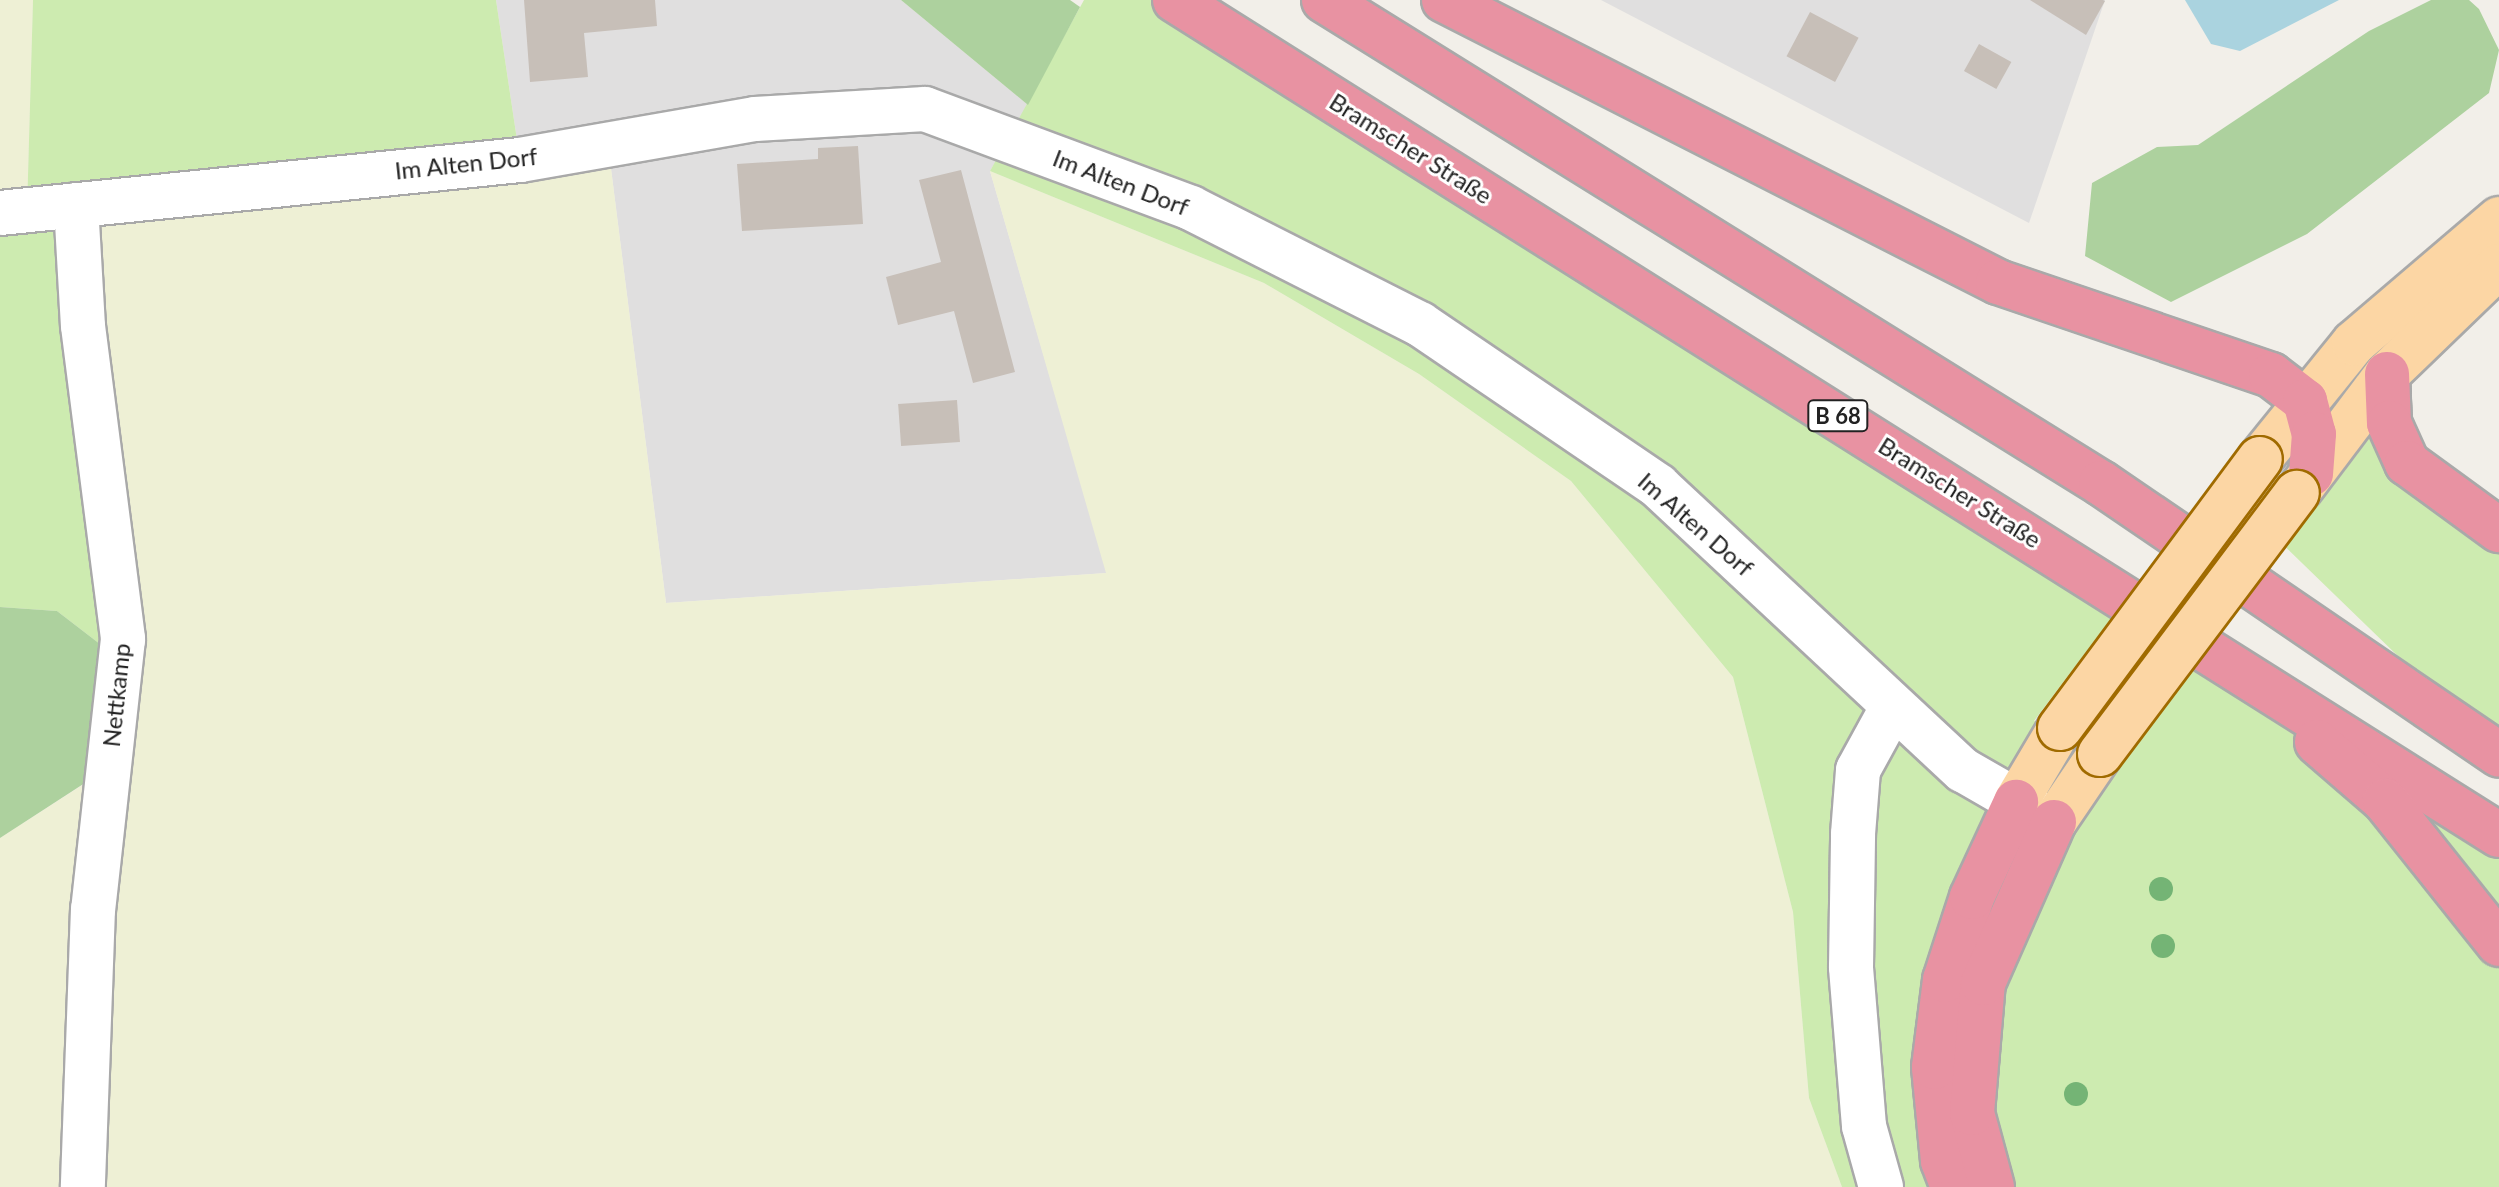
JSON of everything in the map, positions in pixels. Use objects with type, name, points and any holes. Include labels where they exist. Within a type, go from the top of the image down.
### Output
[{"type":"highway","name":"Bramscher Straße","points":[[1175,0],[2212,651],[2499,835]]},
{"type":"highway","points":[[1324,0],[2101,483],[2499,754]]},
{"type":"highway","points":[[1444,0],[1998,282],[2271,375],[2305,401],[2314,434],[2304,484]]},
{"type":"highway","points":[[2387,374],[2389,423],[2407,463],[2499,530]]},
{"type":"highway","points":[[2212,651],[2385,801],[2499,944]]},
{"type":"highway","points":[[1953,1187],[1943,1161],[1934,1067],[1945,980],[1972,897],[2016,802]]},
{"type":"highway","points":[[1992,1187],[1972,1113],[1983,983],[2054,822]]},
{"type":"main road","points":[[2016,802],[2060,728],[2305,401],[2354,343],[2499,219]]},
{"type":"main road","points":[[2054,822],[2100,754],[2387,374],[2499,266]]},
{"type":"street","name":"Im Alten Dorf","points":[[0,213],[520,160],[755,119],[925,109],[1191,208],[1420,324],[1658,486],[1963,770],[2054,822]]},
{"type":"street","name":"Nettkamp","points":[[76,205],[83,326],[123,639],[93,909],[83,1187]]},
{"type":"street","points":[[1881,1187],[1864,1126],[1851,967],[1853,834],[1858,770],[1893,706]]},
{"type":"shaded area","points":[[496,0],[901,0],[1028,105],[990,171],[1107,573],[666,603],[608,145],[520,160]]},
{"type":"shaded area","points":[[1601,0],[2105,0],[2029,223]]},
{"type":"green space","points":[[0,0],[33,0],[27,210],[0,213]]},
{"type":"green space","points":[[33,0],[496,0],[520,160],[76,205],[122,661],[57,611],[0,607],[0,213],[27,210]]},
{"type":"green space","points":[[901,0],[1070,0],[1080,7],[1028,105]]},
{"type":"green space","points":[[1084,0],[1175,0],[2127,597],[2034,721],[2060,728],[1972,897],[1953,1187],[1842,1187],[1809,1098],[1793,912],[1733,677],[1571,481],[1419,374],[1264,283],[990,171]]},
{"type":"green space","points":[[2431,0],[2469,0],[2479,9],[2499,50],[2489,93],[2307,234],[2171,302],[2085,256],[2092,183],[2157,147],[2198,145],[2369,31]]},
{"type":"green space","points":[[608,145],[666,603],[1106,573],[990,171],[1264,283],[1419,374],[1571,481],[1733,677],[1793,912],[1809,1098],[1842,1187],[0,1187],[0,838],[109,768],[76,205]]},
{"type":"green space","points":[[2387,374],[2389,423],[2499,530],[2499,754],[2268,530]]},
{"type":"green space","points":[[0,607],[57,611],[122,661],[108,768],[0,838]]},
{"type":"green space","points":[[2212,651],[2499,835],[2499,1187],[1992,1187],[1983,983],[2100,754]]},
{"type":"water","points":[[2185,0],[2339,0],[2240,51],[2211,44]]},
{"type":"building","points":[[524,0],[655,0],[657,26],[584,33],[588,77],[530,82]]},
{"type":"building","points":[[2030,0],[2103,0],[2105,1],[2086,35]]},
{"type":"building","points":[[1810,12],[1859,38],[1835,82],[1787,56]]},
{"type":"building","points":[[1979,44],[2011,62],[1996,89],[1964,71]]},
{"type":"building","points":[[858,146],[863,224],[742,231],[737,164],[818,159],[818,148]]},
{"type":"building","points":[[961,170],[1015,372],[973,383],[954,311],[898,325],[886,277],[941,262],[919,180]]},
{"type":"building","points":[[957,400],[960,442],[901,446],[898,404]]}]
